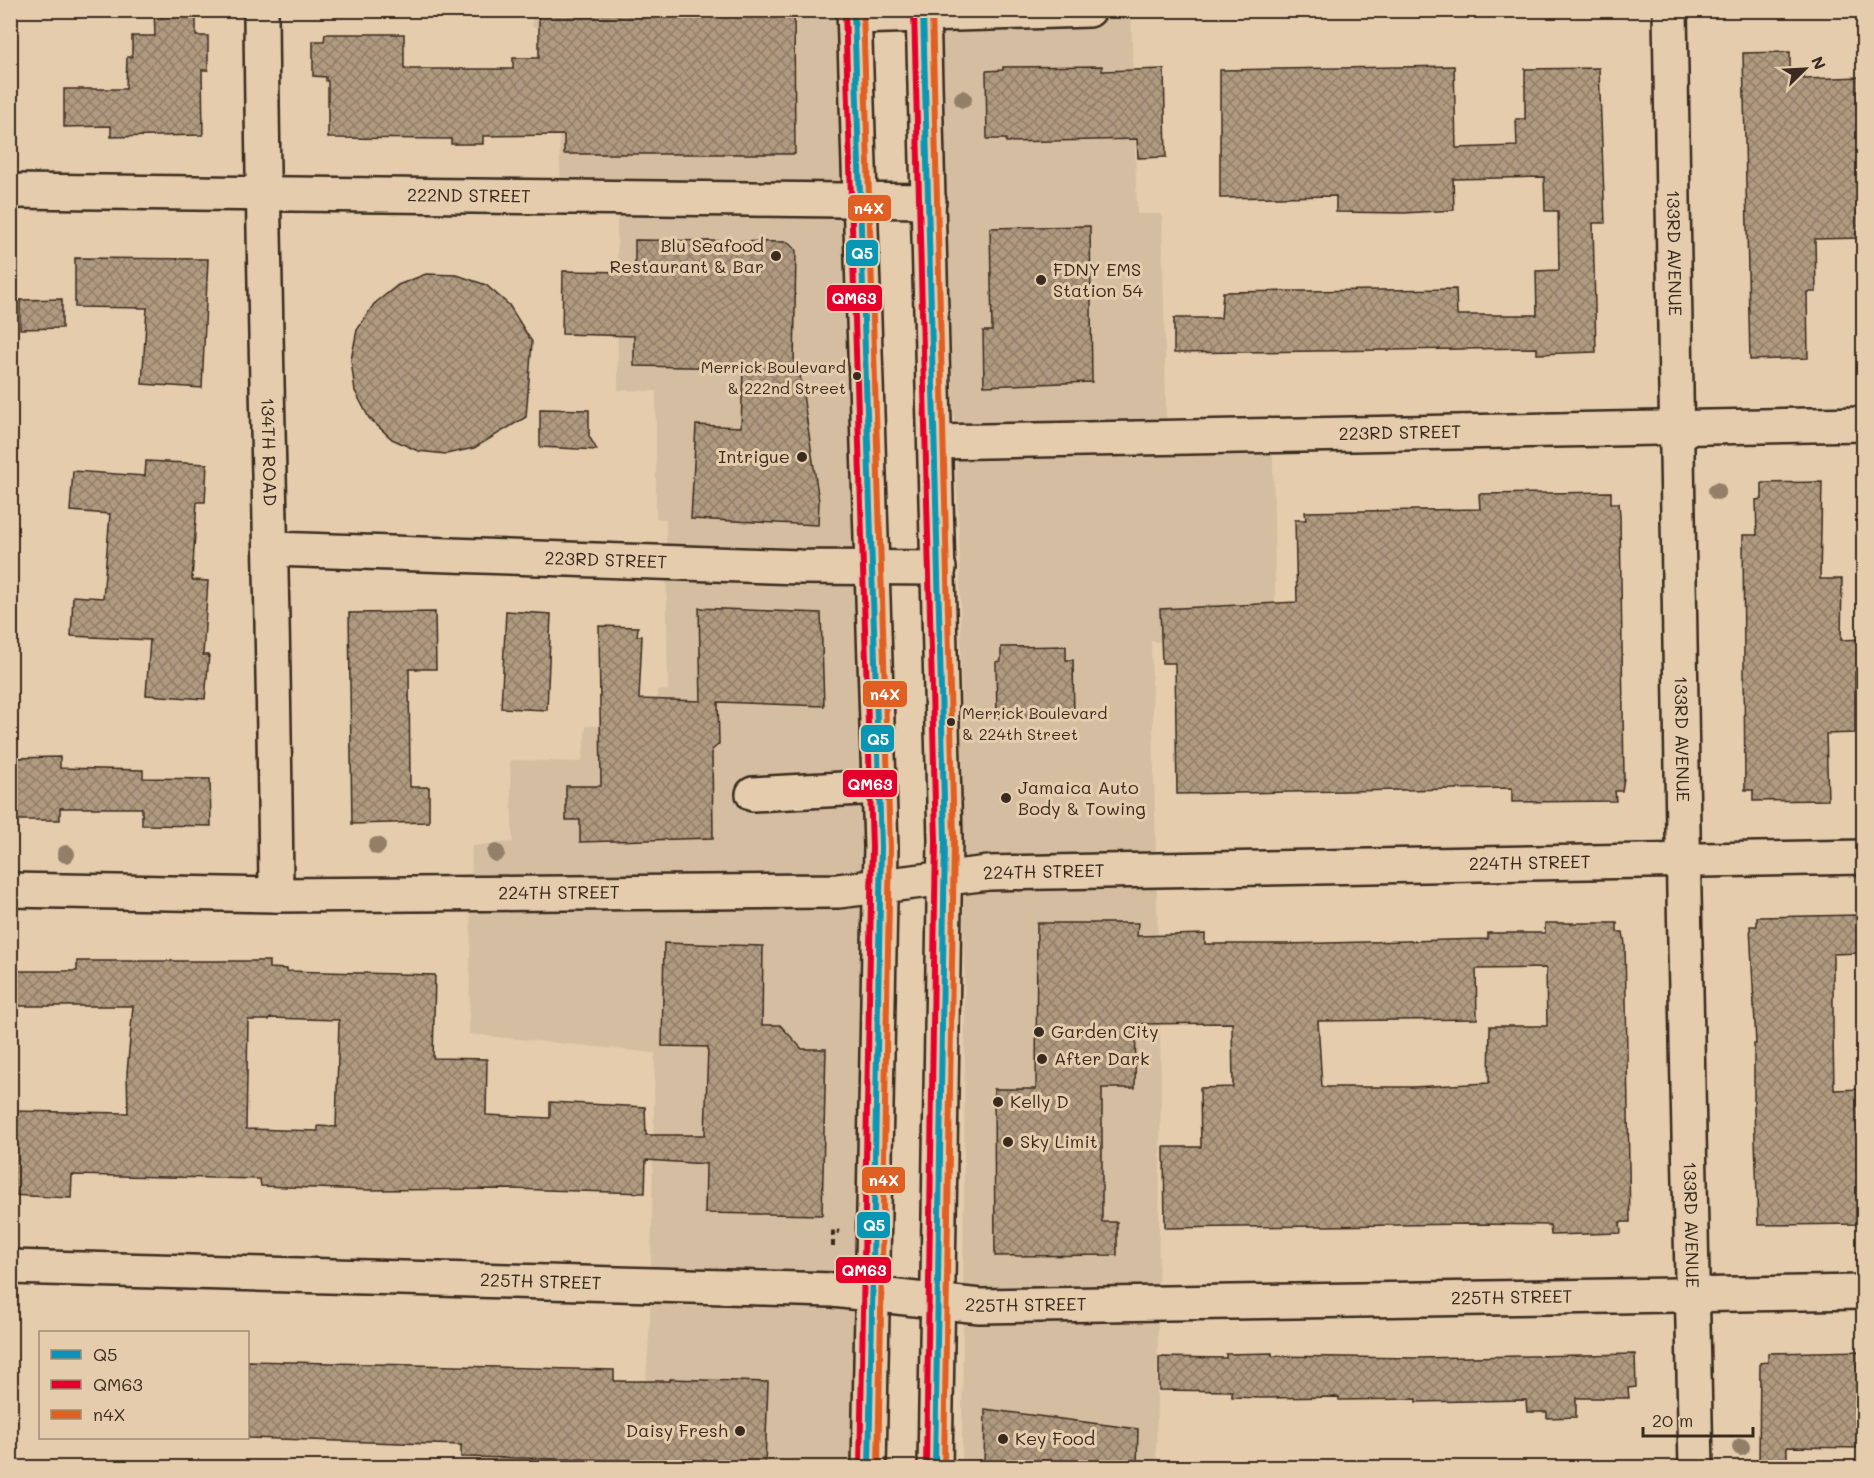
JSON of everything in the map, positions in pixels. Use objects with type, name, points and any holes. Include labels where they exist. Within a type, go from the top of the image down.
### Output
[{"type":"street","name":"134TH ROAD","points":[[261,10],[262,195],[273,549],[276,895]]},
{"type":"street","points":[[870,1467],[880,886],[879,787],[863,200],[855,14],[1089,10]]},
{"type":"street","name":"133RD AVENUE","points":[[1670,10],[1683,861],[1696,1467]]},
{"type":"street","points":[[923,13],[939,568],[945,878],[935,1467]]},
{"type":"street","name":"222ND STREET","points":[[10,191],[929,201]]},
{"type":"street","name":"223RD STREET","points":[[935,442],[1863,424]]},
{"type":"street","name":"223RD STREET","points":[[273,549],[873,568],[939,568]]},
{"type":"street","points":[[753,794],[879,787]]},
{"type":"street","name":"224TH STREET","points":[[10,890],[276,895],[838,891],[989,873],[1863,857]]},
{"type":"street","name":"225TH STREET","points":[[10,1267],[833,1290],[980,1306],[1863,1292]]},
{"type":"path","points":[[833,1230],[833,1247]]},
{"type":"shaded area","points":[[532,11],[843,11],[862,473],[863,1142],[859,1467],[640,1467],[650,1322],[655,1053],[469,1034],[472,846],[513,842],[510,760],[582,762],[586,726],[656,726],[657,690],[668,691],[666,519],[656,518],[656,391],[618,390],[617,214],[561,216],[557,27],[532,27]]},
{"type":"shaded area","points":[[938,11],[1131,11],[1137,214],[1162,214],[1167,456],[1273,455],[1276,651],[1151,641],[1161,1080],[1156,1467],[962,1467],[965,1029],[960,565]]},
{"type":"building","points":[[154,10],[196,10],[196,36],[208,36],[208,70],[202,70],[203,135],[111,137],[111,126],[64,127],[64,89],[126,89],[127,57],[132,57],[132,36],[155,36]]},
{"type":"building","points":[[539,10],[794,10],[795,154],[564,154],[564,135],[483,136],[483,144],[451,144],[451,139],[328,138],[328,81],[326,77],[313,76],[313,41],[324,41],[325,34],[404,34],[404,69],[513,69],[513,58],[539,58]]},
{"type":"building","points":[[1790,52],[1790,69],[1804,68],[1804,79],[1863,77],[1863,238],[1815,239],[1816,292],[1807,292],[1808,358],[1750,360],[1743,53]]},
{"type":"building","points":[[1102,66],[1102,71],[1164,69],[1166,157],[1138,158],[1137,139],[1006,142],[1006,139],[987,139],[986,71],[1003,70],[1003,67]]},
{"type":"building","points":[[1454,66],[1456,148],[1517,146],[1516,119],[1525,119],[1525,69],[1599,68],[1605,223],[1593,223],[1596,352],[1537,354],[1537,348],[1174,353],[1174,318],[1221,318],[1223,292],[1456,289],[1457,315],[1537,315],[1536,271],[1559,270],[1558,211],[1545,211],[1544,177],[1453,179],[1454,210],[1404,213],[1336,212],[1336,196],[1220,198],[1220,70]]},
{"type":"building","name":"FDNY EMS Station 54","points":[[1090,226],[1092,382],[984,386],[983,331],[992,331],[990,228]]},
{"type":"building","points":[[635,240],[787,242],[796,250],[794,368],[799,368],[819,501],[818,525],[691,519],[696,425],[741,427],[743,368],[634,366],[634,336],[562,334],[563,271],[635,272]]},
{"type":"building","points":[[75,258],[208,259],[202,388],[142,384],[147,308],[75,307]]},
{"type":"building","points":[[426,274],[457,275],[486,285],[509,305],[532,342],[526,417],[474,448],[446,454],[418,451],[392,439],[369,418],[355,391],[351,360],[357,330],[374,304],[398,285]]},
{"type":"building","points":[[62,299],[62,328],[20,329],[20,300]]},
{"type":"building","points":[[540,409],[589,410],[589,436],[597,450],[540,447]]},
{"type":"building","points":[[146,461],[207,464],[205,502],[197,502],[192,580],[208,581],[203,655],[209,655],[205,699],[146,695],[150,640],[71,636],[73,596],[103,598],[110,514],[70,511],[73,471],[145,476]]},
{"type":"building","points":[[1822,482],[1820,579],[1842,579],[1841,640],[1863,639],[1863,671],[1855,672],[1855,733],[1826,734],[1828,800],[1753,801],[1753,790],[1745,790],[1743,535],[1757,535],[1756,500],[1762,499],[1762,483]]},
{"type":"building","points":[[1611,492],[1611,503],[1619,503],[1620,517],[1624,778],[1622,791],[1615,791],[1616,801],[1512,802],[1512,788],[1177,794],[1175,663],[1162,663],[1160,609],[1297,602],[1295,520],[1306,520],[1305,512],[1480,509],[1479,494]]},
{"type":"building","points":[[699,608],[821,613],[824,706],[718,702],[719,744],[712,750],[713,838],[580,842],[580,820],[566,820],[566,786],[601,786],[599,626],[638,627],[637,636],[642,636],[639,699],[701,701]]},
{"type":"building","points":[[506,611],[551,614],[547,710],[501,708]]},
{"type":"building","points":[[435,612],[436,669],[409,669],[410,787],[429,787],[429,822],[352,824],[349,613]]},
{"type":"building","points":[[1066,646],[1066,660],[1073,660],[1074,717],[997,718],[996,662],[1001,661],[1001,647]]},
{"type":"building","points":[[60,757],[60,768],[143,770],[143,778],[210,779],[211,826],[142,825],[142,808],[60,808],[60,820],[10,820],[10,758]]},
{"type":"building","points":[[1859,915],[1860,953],[1833,954],[1833,1036],[1834,1090],[1863,1089],[1863,1224],[1758,1225],[1754,1110],[1754,1044],[1756,1044],[1750,926],[1757,926],[1757,917]]},
{"type":"building","points":[[1037,923],[1138,923],[1137,936],[1205,934],[1205,944],[1286,944],[1488,939],[1488,933],[1545,933],[1545,923],[1617,923],[1617,932],[1623,932],[1625,944],[1630,1222],[1620,1222],[1621,1233],[1551,1235],[1550,1225],[1165,1228],[1164,1147],[1201,1147],[1200,1088],[1233,1087],[1232,1023],[1136,1024],[1135,1088],[1102,1088],[1102,1222],[1117,1222],[1117,1255],[995,1256],[994,1089],[1036,1089]],"holes":[[[1546,968],[1547,1026],[1490,1026],[1489,1083],[1412,1087],[1322,1087],[1318,1021],[1477,1019],[1476,969]]]},
{"type":"building","points":[[664,943],[763,946],[762,1025],[780,1025],[802,1049],[826,1049],[822,1215],[705,1213],[706,1164],[646,1160],[645,1193],[511,1189],[368,1190],[261,1186],[260,1179],[72,1175],[71,1198],[10,1195],[10,1111],[128,1113],[127,1073],[133,1006],[10,1006],[10,971],[77,971],[77,961],[269,961],[269,968],[287,969],[287,971],[435,975],[433,1058],[487,1059],[486,1115],[550,1118],[550,1102],[645,1107],[646,1135],[705,1135],[708,1047],[662,1046]],"holes":[[[270,1018],[339,1020],[336,1127],[318,1126],[318,1131],[246,1129],[248,1020],[269,1020]]]},
{"type":"building","points":[[1863,1351],[1863,1448],[1787,1447],[1787,1467],[1759,1467],[1760,1363],[1768,1362],[1768,1353]]},
{"type":"building","points":[[1272,1353],[1272,1356],[1416,1358],[1635,1354],[1636,1387],[1628,1388],[1629,1398],[1576,1398],[1576,1417],[1547,1418],[1547,1412],[1527,1412],[1526,1400],[1416,1402],[1416,1399],[1339,1400],[1339,1397],[1261,1398],[1232,1397],[1232,1391],[1159,1390],[1159,1357],[1226,1358],[1226,1354]]},
{"type":"building","points":[[249,1361],[614,1370],[614,1381],[670,1381],[670,1379],[768,1382],[765,1467],[668,1467],[668,1461],[461,1457],[461,1445],[249,1438]]},
{"type":"building","points":[[985,1409],[1138,1429],[1137,1467],[984,1467]]},
{"type":"transit line","name":"QM63","points":[[845,10],[872,847],[860,1468]]},
{"type":"transit line","name":"Q5","points":[[854,10],[881,847],[869,1468]]},
{"type":"transit line","name":"n4X","points":[[863,10],[890,847],[878,1468]]},
{"type":"transit line","name":"QM63","points":[[914,10],[936,840],[926,1468]]},
{"type":"transit line","name":"Q5","points":[[923,10],[945,840],[935,1468]]},
{"type":"transit line","name":"n4X","points":[[932,10],[954,840],[944,1468]]},
{"type":"place","name":"Blu Seafood Restaurant & Bar","points":[[776,256]]},
{"type":"place","name":"FDNY EMS Station 54","points":[[1041,280]]},
{"type":"place","name":"Merrick Boulevard & 222nd Street","points":[[857,376]]},
{"type":"place","name":"Intrigue","points":[[802,457]]},
{"type":"place","name":"Merrick Boulevard & 224th Street","points":[[951,722]]},
{"type":"place","name":"Jamaica Auto Body & Towing","points":[[1006,798]]},
{"type":"place","name":"Garden City","points":[[1039,1032]]},
{"type":"place","name":"After Dark","points":[[1042,1059]]},
{"type":"place","name":"Kelly D","points":[[998,1102]]},
{"type":"place","name":"Sky Limit","points":[[1008,1142]]},
{"type":"place","name":"Daisy Fresh","points":[[740,1431]]},
{"type":"place","name":"Key Food","points":[[1003,1439]]}]
